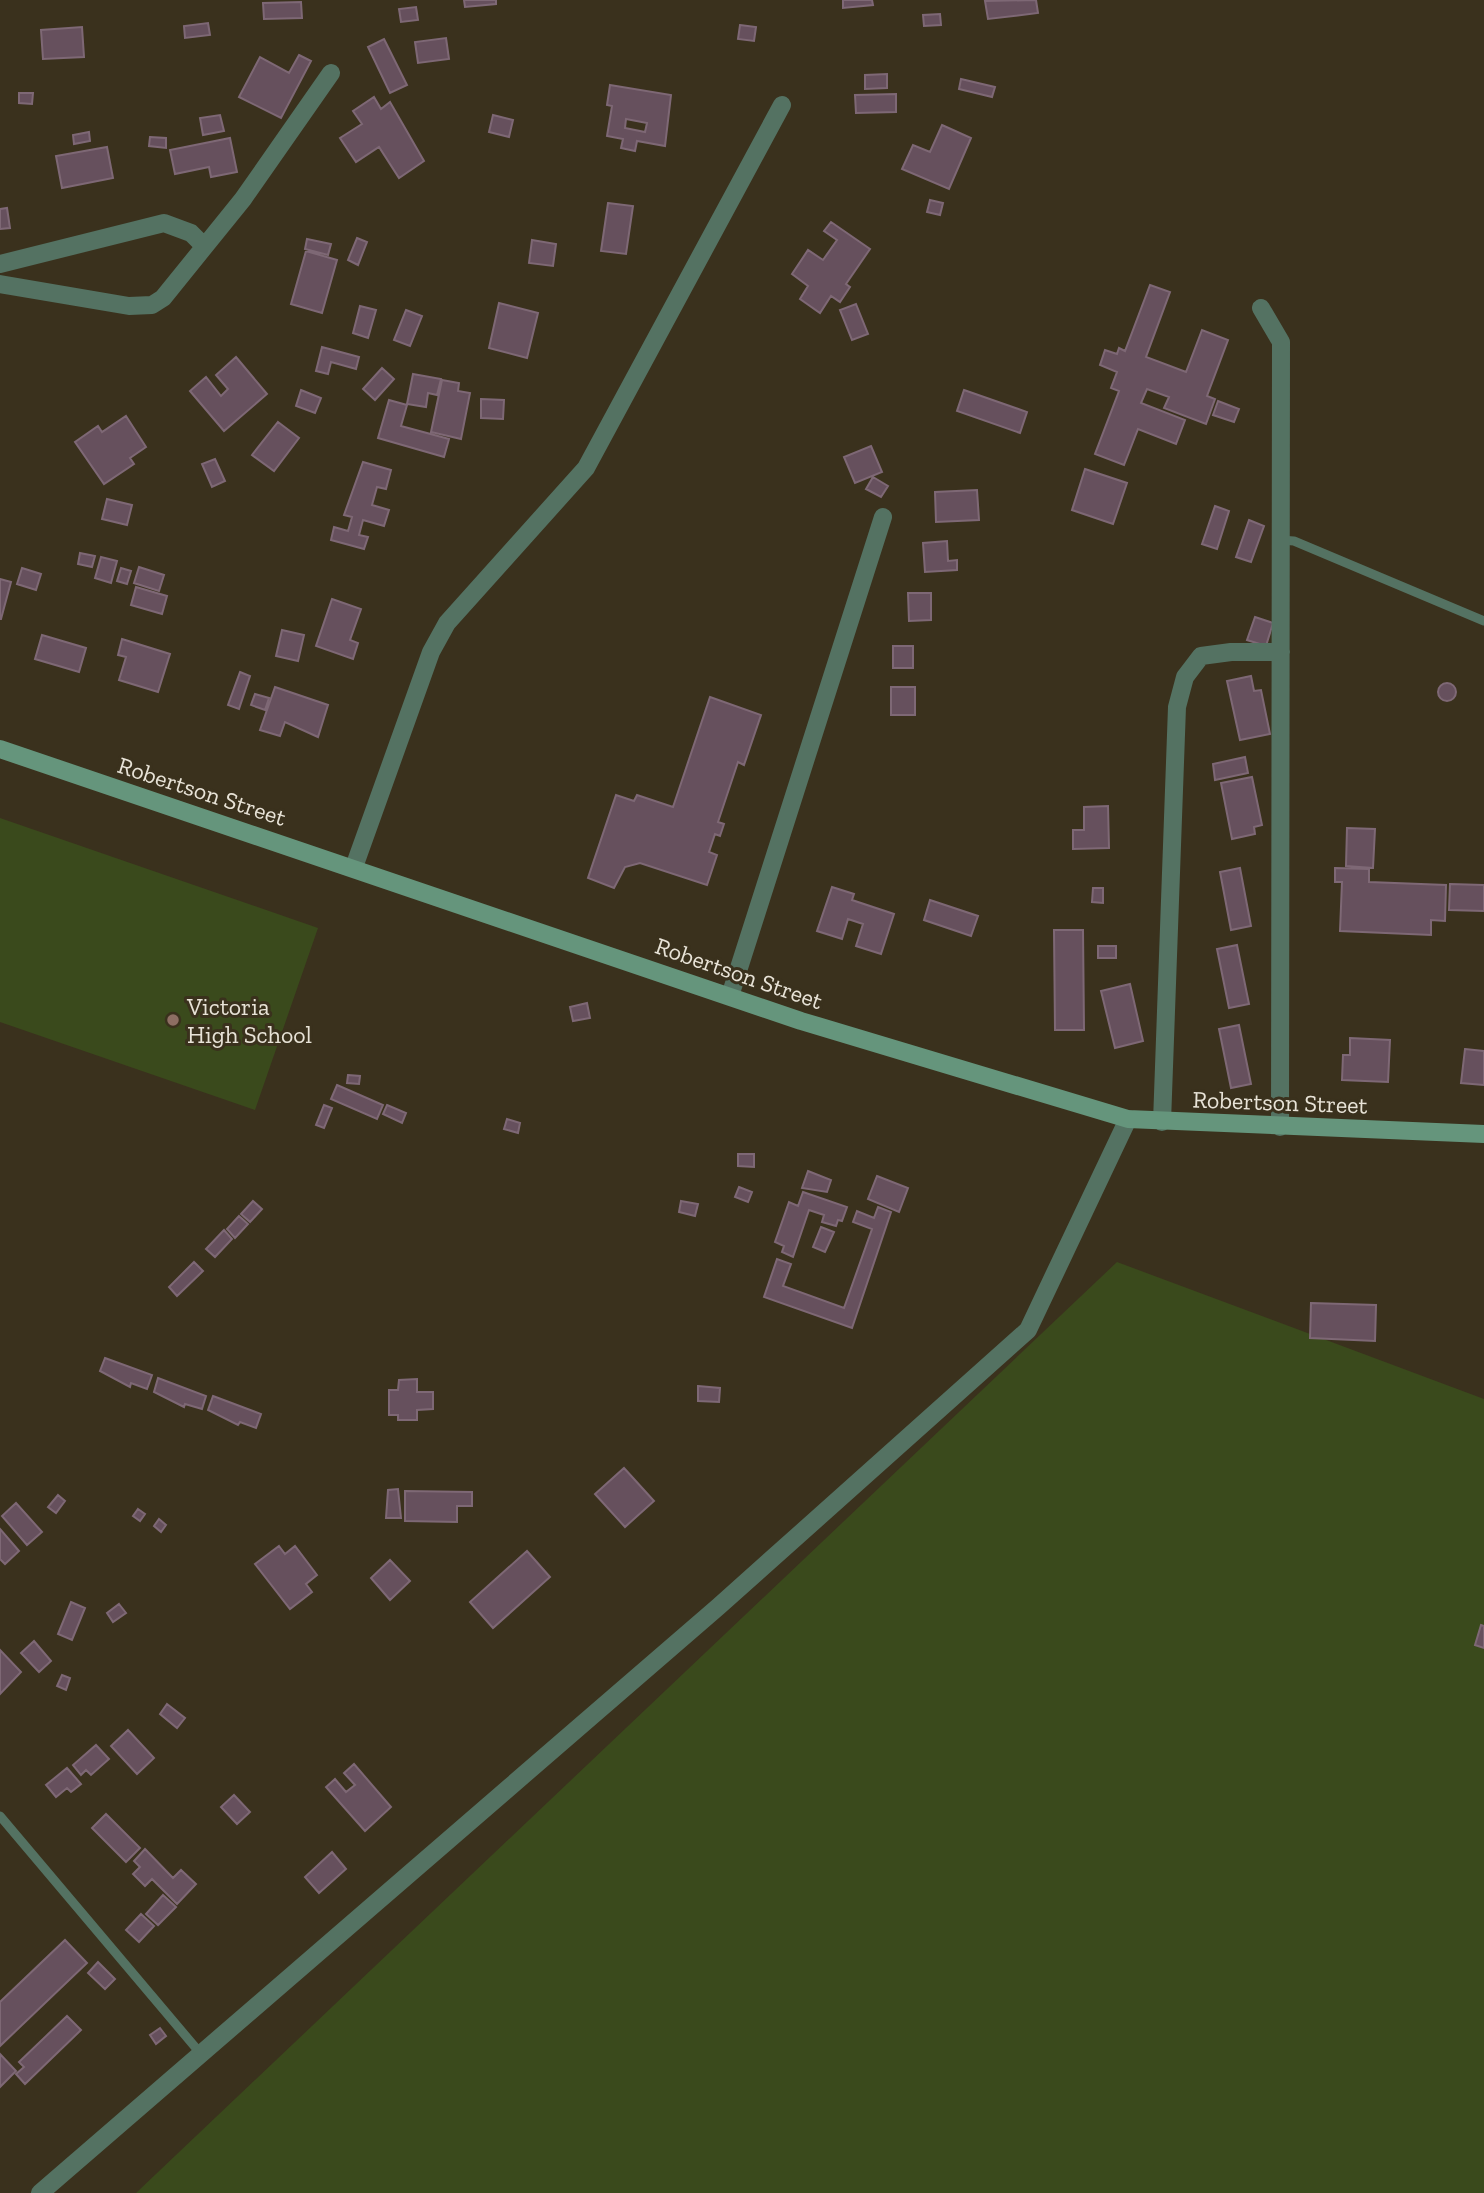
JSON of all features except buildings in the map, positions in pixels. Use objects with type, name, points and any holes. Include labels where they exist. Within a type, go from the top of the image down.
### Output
[{"type":"street","points":[[0,284],[129,306],[152,305],[163,298],[243,199],[331,73]]},
{"type":"street","points":[[354,867],[430,652],[447,623],[586,468],[782,105]]},
{"type":"street","points":[[0,264],[164,223],[191,233],[204,246]]},
{"type":"street","points":[[1261,308],[1281,342],[1280,1127]]},
{"type":"street","points":[[730,996],[883,517]]},
{"type":"street","points":[[1162,1122],[1177,708],[1185,677],[1201,656],[1231,652],[1280,652]]},
{"type":"street","name":"Robertson Street","points":[[0,749],[814,1025],[1129,1119],[1484,1135]]},
{"type":"street","points":[[40,2193],[707,1616],[1028,1329],[1129,1119]]},
{"type":"lane","points":[[1280,540],[1294,541],[1484,621]]},
{"type":"lane","points":[[0,1816],[201,2054]]},
{"type":"green space","points":[[0,818],[318,928],[255,1110],[0,1022]]},
{"type":"green space","points":[[1117,1262],[1484,1399],[1484,2193],[136,2193]]},
{"type":"place","name":"Victoria High School","points":[[173,1020]]}]
